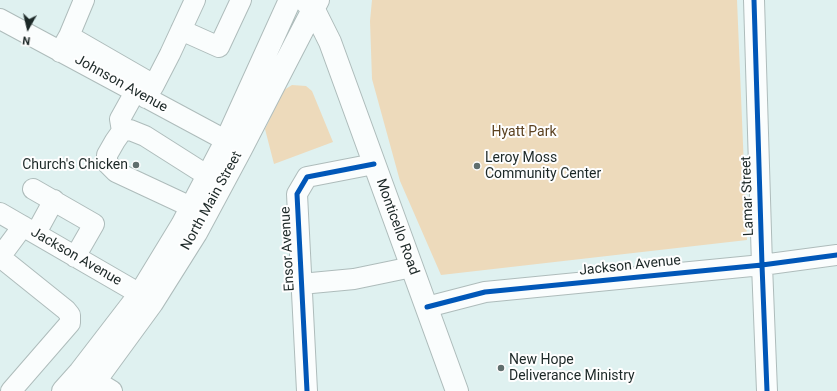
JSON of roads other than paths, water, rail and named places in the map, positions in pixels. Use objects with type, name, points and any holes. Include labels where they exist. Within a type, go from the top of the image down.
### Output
[{"type":"main road","name":"North Main Street","points":[[146,298],[196,233],[234,145],[290,0]]},
{"type":"main road","name":"North Main Street","points":[[63,391],[93,384],[146,298],[208,176],[234,145],[312,3]]},
{"type":"main road","name":"Monticello Road","points":[[312,3],[330,42],[457,391]]},
{"type":"street","points":[[64,44],[84,0]]},
{"type":"street","points":[[191,207],[116,172],[107,163],[107,155],[122,131],[120,119],[145,92],[182,30],[195,0]]},
{"type":"street","points":[[182,30],[219,47],[240,0]]},
{"type":"street","name":"Lamar Street","points":[[754,0],[767,391]]},
{"type":"street","name":"Johnson Avenue","points":[[0,19],[64,44],[234,145]]},
{"type":"street","points":[[122,131],[130,130],[145,136],[208,176]]},
{"type":"street","name":"Ensor Avenue","points":[[305,391],[297,194],[307,177],[374,164]]},
{"type":"street","points":[[33,189],[94,224],[75,257]]},
{"type":"street","points":[[12,391],[70,323],[70,316],[66,310],[0,257],[29,230],[54,200]]},
{"type":"street","name":"Jackson Avenue","points":[[0,213],[146,298]]},
{"type":"street","name":"Jackson Avenue","points":[[427,308],[485,292],[762,265],[837,255]]},
{"type":"street","points":[[301,284],[354,279],[412,267]]},
{"type":"place","name":"Church's Chicken","points":[[136,165]]},
{"type":"place","name":"Leroy Moss Community Center","points":[[477,166]]},
{"type":"place","name":"New Hope Deliverance Ministry","points":[[501,368]]},
{"type":"park label","name":"Hyatt Park","points":[[524,132]]}]
